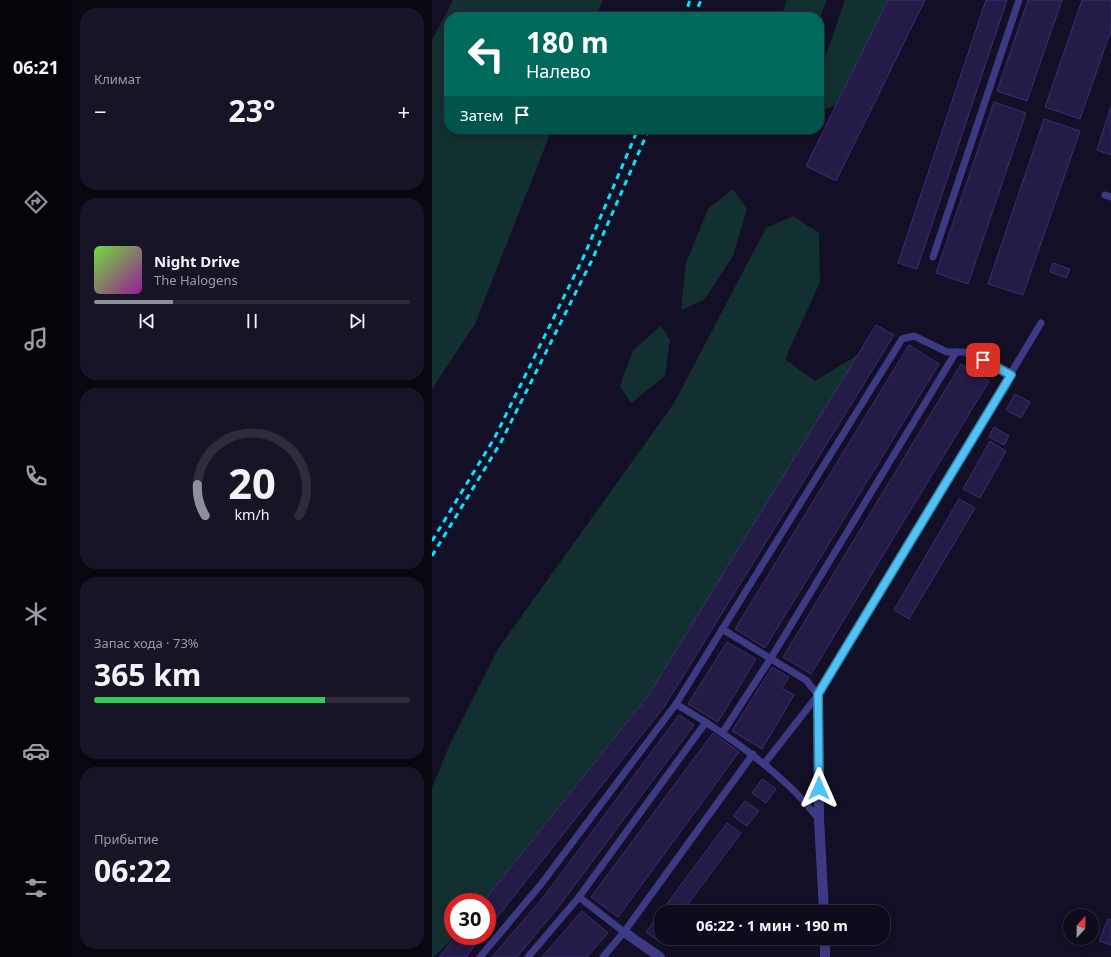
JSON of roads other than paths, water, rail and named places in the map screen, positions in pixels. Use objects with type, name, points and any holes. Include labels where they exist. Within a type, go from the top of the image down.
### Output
[{"type":"street","points":[[818,694],[819,819],[824,905]]},
{"type":"street","points":[[624,932],[660,957]]},
{"type":"street","points":[[825,945],[826,957]]},
{"type":"lane","points":[[933,258],[1019,0]]},
{"type":"lane","points":[[764,764],[818,694],[1041,323]]},
{"type":"lane","points":[[480,957],[542,883],[676,704],[902,339],[914,336],[947,352],[964,352],[1011,375]]},
{"type":"lane","points":[[723,732],[771,658],[956,352]]},
{"type":"lane","points":[[722,629],[806,680],[818,694]]},
{"type":"lane","points":[[676,704],[723,732],[753,754],[791,788],[819,819]]},
{"type":"lane","points":[[528,957],[578,897],[706,722]]},
{"type":"lane","points":[[603,957],[624,932],[753,754]]},
{"type":"lane","points":[[578,897],[624,932]]},
{"type":"railway","points":[[686,12],[690,0]]},
{"type":"railway","points":[[696,12],[701,0]]},
{"type":"railway","points":[[432,541],[495,437],[584,256],[636,134]]},
{"type":"railway","points":[[432,556],[501,442],[592,260],[647,134]]}]
